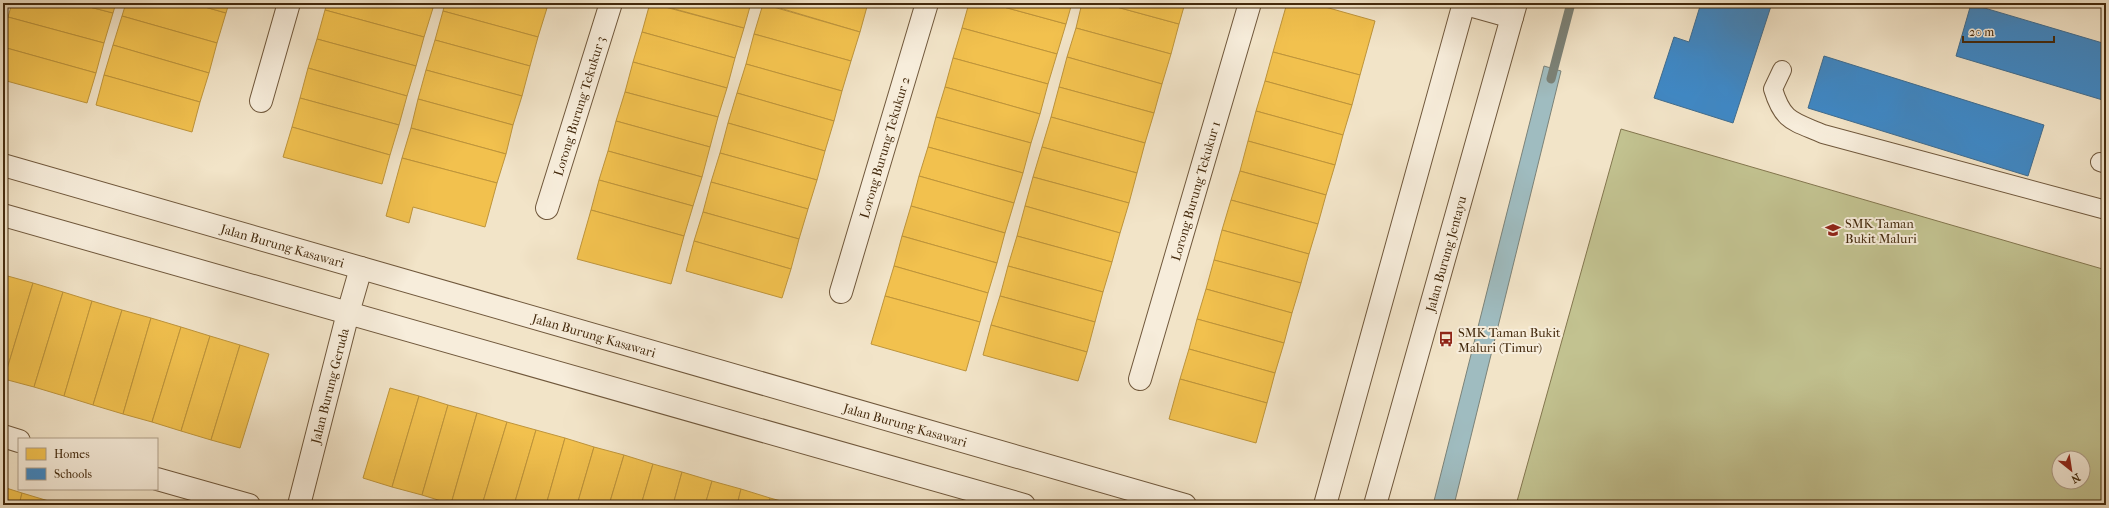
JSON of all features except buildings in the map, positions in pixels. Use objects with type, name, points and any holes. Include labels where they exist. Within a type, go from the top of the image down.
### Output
[{"type":"street","points":[[261,101],[289,3]]},
{"type":"street","name":"Lorong Burung Tekukur 3","points":[[547,208],[611,3]]},
{"type":"street","name":"Lorong Burung Tekukur 2","points":[[841,292],[927,3]]},
{"type":"street","name":"Lorong Burung Tekukur 1","points":[[1140,379],[1250,3]]},
{"type":"street","points":[[1325,505],[1463,3],[1514,10]]},
{"type":"street","name":"Jalan Burung Jentayu","points":[[1375,505],[1514,10]]},
{"type":"street","name":"Jalan Burung Kasawari","points":[[3,165],[1185,505]]},
{"type":"street","points":[[3,215],[1024,505]]},
{"type":"street","name":"Jalan Burung Geruda","points":[[299,505],[361,268]]},
{"type":"street","points":[[3,436],[18,441]]},
{"type":"street","points":[[158,479],[249,505]]},
{"type":"lane","points":[[1782,70],[1773,88],[1779,107],[1790,119],[1823,134],[2106,210]]},
{"type":"green space","name":"SMK Taman Bukit Maluri","points":[[1621,129],[2106,270],[2106,505],[1516,505]]},
{"type":"water","points":[[1544,66],[1561,71],[1454,505],[1433,505]]},
{"type":"waterway","points":[[1551,79],[1571,3]]},
{"type":"place","name":"SMK Taman Bukit Maluri","points":[[1833,230]]},
{"type":"place","name":"SMK Taman Bukit Maluri (Timur)","points":[[1446,339]]}]
